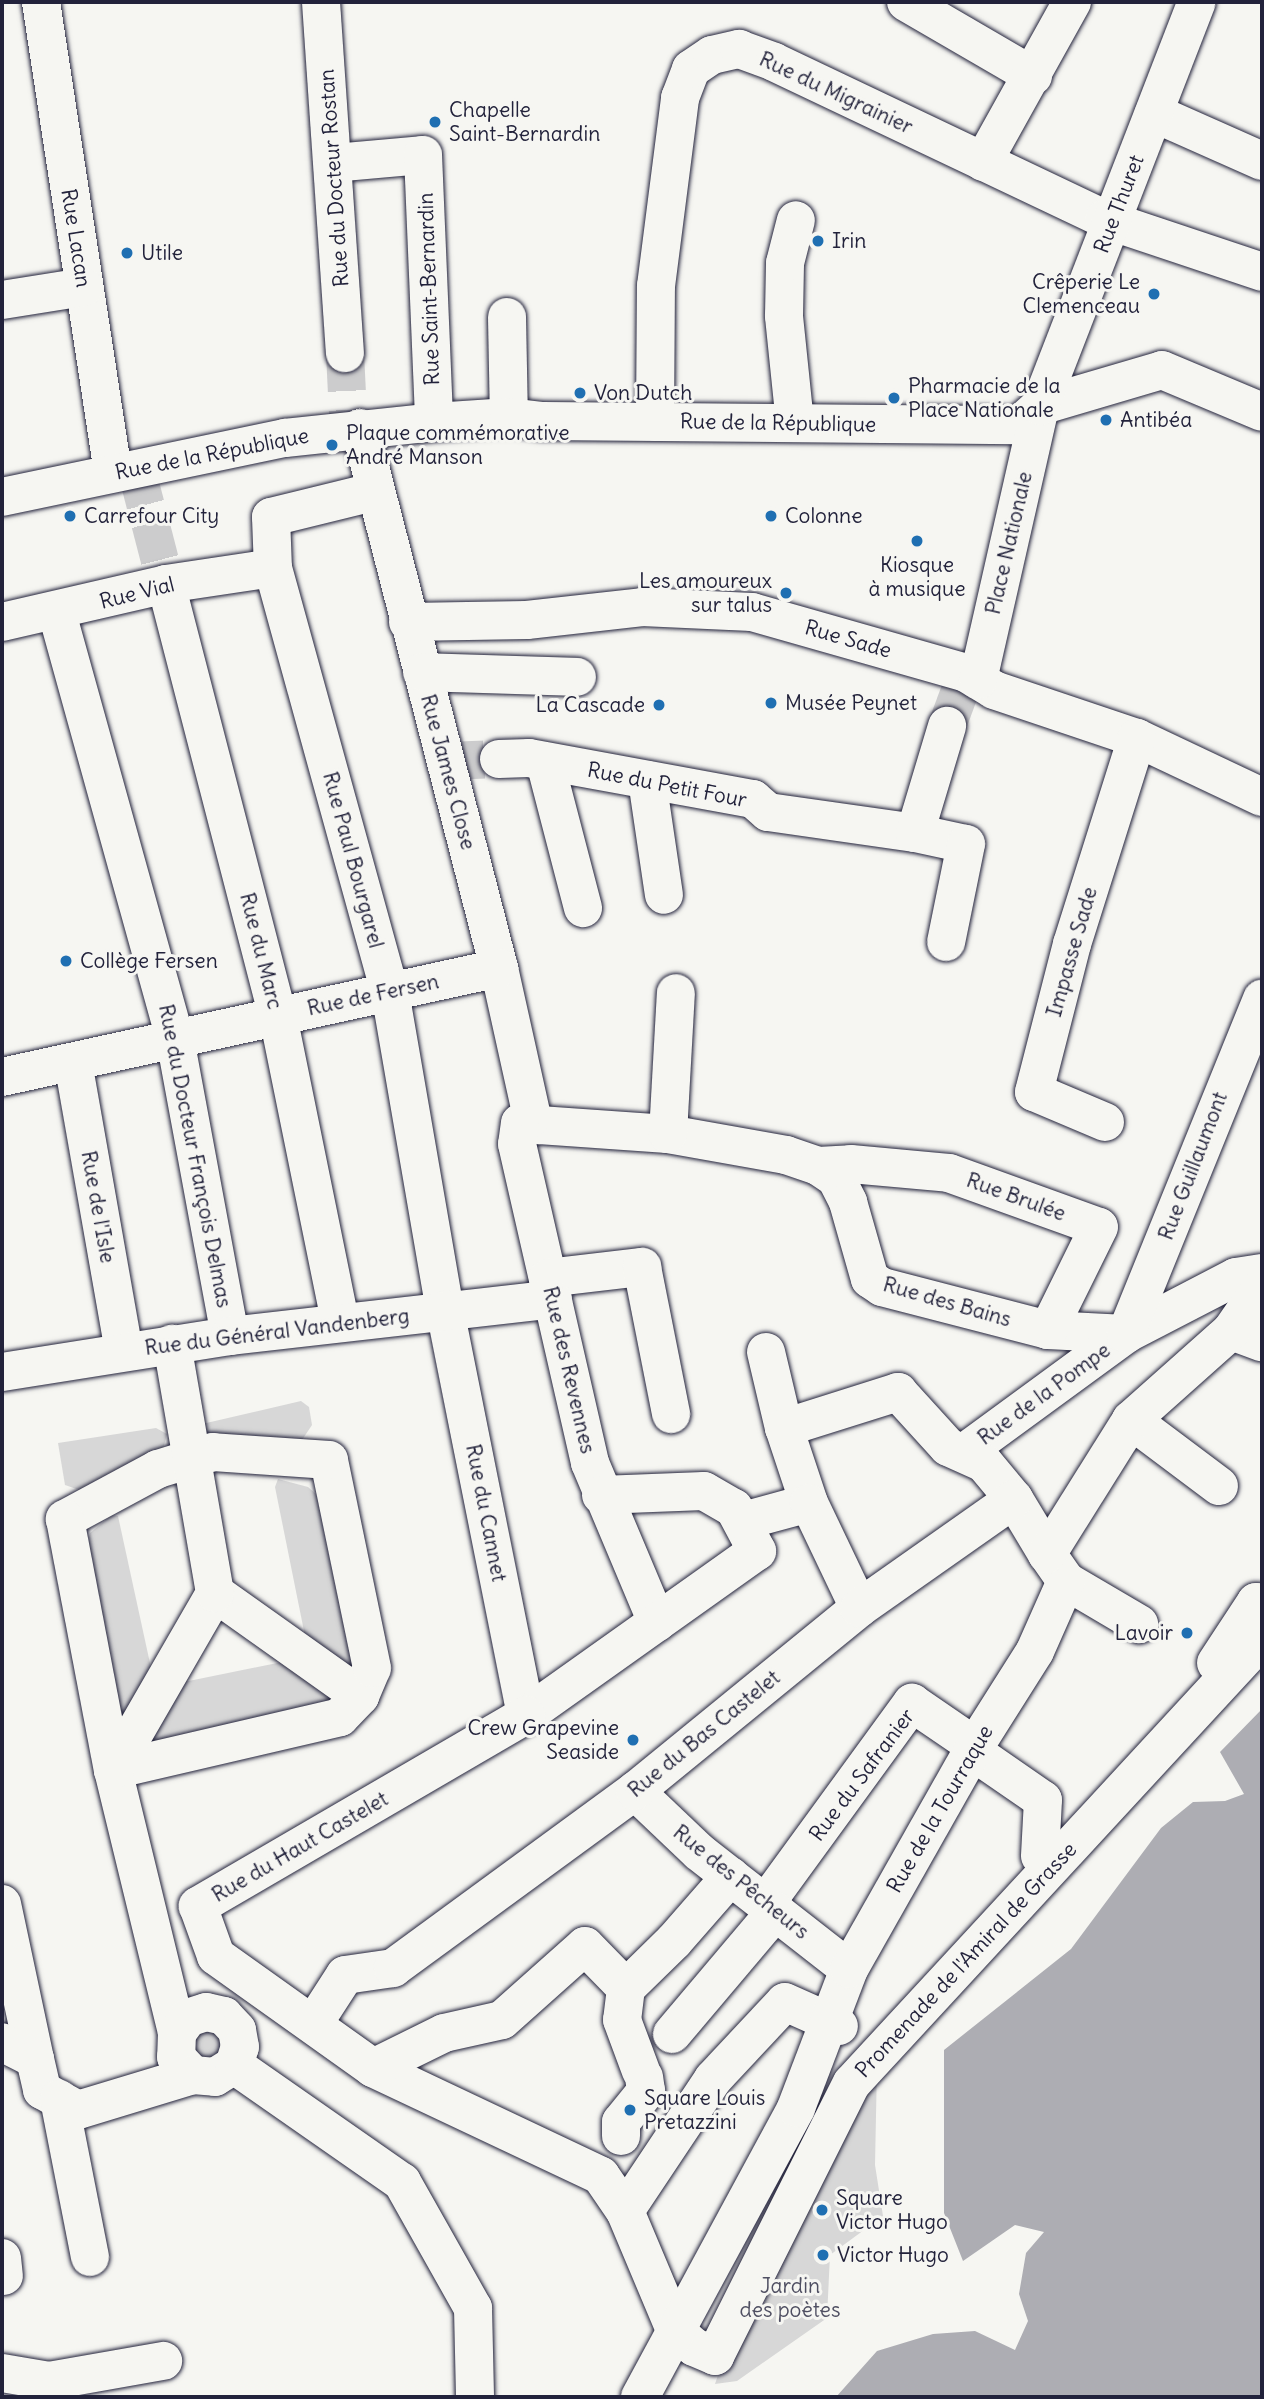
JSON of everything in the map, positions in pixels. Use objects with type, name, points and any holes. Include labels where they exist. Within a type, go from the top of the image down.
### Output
[{"type":"street","name":"Rue Lacan","points":[[41,2],[113,474]]},
{"type":"street","name":"Rue du Docteur Rostan","points":[[321,2],[345,353]]},
{"type":"street","points":[[906,2],[1033,76]]},
{"type":"street","points":[[983,162],[1072,2]]},
{"type":"street","name":"Rue Thuret","points":[[1040,406],[1197,2]]},
{"type":"street","name":"Rue du Migrainier","points":[[655,422],[656,286],[680,98],[691,69],[712,55],[738,49],[1112,222],[1262,272]]},
{"type":"street","points":[[1154,113],[1262,161]]},
{"type":"street","name":"Rue Saint-Bernardin","points":[[334,163],[423,155],[434,422]]},
{"type":"street","points":[[795,423],[784,316],[785,262],[796,220]]},
{"type":"street","points":[[2,300],[85,293]]},
{"type":"street","points":[[508,317],[509,416]]},
{"type":"street","name":"Rue de la République","points":[[2,498],[211,451],[353,424],[434,422],[509,416],[655,422],[1019,425],[1040,406],[1161,370],[1262,412]]},
{"type":"street","name":"Place Nationale","points":[[969,680],[1040,406]]},
{"type":"street","name":"Rue James Close","points":[[353,424],[422,672],[499,968],[532,1117]]},
{"type":"street","name":"Rue Paul Bourgarel","points":[[373,492],[271,517],[273,568],[390,992],[445,1310]]},
{"type":"street","name":"Rue Vial","points":[[2,622],[57,613],[166,584],[273,568]]},
{"type":"street","name":"Rue du Marc","points":[[166,584],[278,1016],[340,1322]]},
{"type":"street","name":"Rue Sade","points":[[408,622],[527,620],[642,607],[752,612],[969,680],[1137,738],[1262,797]]},
{"type":"street","name":"Rue du Docteur François Delmas","points":[[57,613],[176,1039],[230,1336]]},
{"type":"street","points":[[422,672],[577,677]]},
{"type":"street","points":[[915,833],[947,726]]},
{"type":"street","name":"Impasse Sade","points":[[1105,1122],[1034,1092],[1072,944],[1137,738]]},
{"type":"street","name":"Rue du Petit Four","points":[[499,759],[545,762],[753,799],[768,812],[915,833],[966,844],[946,942]]},
{"type":"street","points":[[545,762],[583,908]]},
{"type":"street","points":[[646,780],[664,895]]},
{"type":"street","name":"Rue de Fersen","points":[[2,1077],[499,968]]},
{"type":"street","points":[[668,1134],[676,993]]},
{"type":"street","name":"Rue Guillaumont","points":[[1126,1334],[1262,999]]},
{"type":"street","name":"Rue de l'Isle","points":[[73,1062],[124,1352]]},
{"type":"street","name":"Rue des Bains","points":[[532,1117],[539,1125],[668,1134],[786,1155],[818,1166],[836,1178],[848,1202],[863,1264],[876,1283],[1048,1330],[1126,1334]]},
{"type":"street","name":"Rue des Revennes","points":[[532,1117],[520,1123],[517,1144],[601,1495],[657,1622]]},
{"type":"street","name":"Rue Brulée","points":[[818,1166],[851,1164],[949,1173],[1099,1227],[1048,1330]]},
{"type":"street","name":"Rue du Général Vandenberg","points":[[2,1372],[230,1336],[445,1310],[642,1267],[671,1414]]},
{"type":"street","points":[[1126,1334],[1236,1277],[1262,1273]]},
{"type":"street","name":"Rue de la Tourraque","points":[[640,2397],[685,2339],[723,2252],[796,2108],[834,2024],[849,1969],[974,1748],[1035,1651],[1057,1568],[1131,1420],[1247,1337],[1262,1286]]},
{"type":"street","name":"Rue du Cannet","points":[[445,1310],[526,1715]]},
{"type":"street","name":"Rue de la Pompe","points":[[783,1428],[898,1392],[948,1447],[965,1452],[1126,1334]]},
{"type":"street","points":[[113,1770],[215,1593],[172,1345]]},
{"type":"street","points":[[766,1352],[783,1428],[809,1503],[859,1608]]},
{"type":"street","points":[[1131,1420],[1219,1486]]},
{"type":"street","points":[[113,1770],[340,1717],[360,1696],[372,1668],[328,1460],[213,1452],[158,1469],[65,1519],[113,1770],[177,2033],[176,2057],[193,2075]]},
{"type":"street","points":[[965,1452],[984,1464],[1014,1499],[1057,1568],[1139,1624]]},
{"type":"street","points":[[601,1495],[704,1491],[721,1498],[743,1521],[809,1503]]},
{"type":"street","name":"Rue du Bas Castelet","points":[[314,2022],[345,1975],[393,1968],[635,1791],[859,1608],[1014,1499]]},
{"type":"street","name":"Rue du Haut Castelet","points":[[685,2339],[625,2211],[601,2176],[373,2068],[314,2022],[216,1956],[198,1906],[526,1715],[757,1551],[743,1521]]},
{"type":"street","points":[[215,1593],[360,1696]]},
{"type":"street","points":[[1213,1668],[1256,1602],[1262,1603]]},
{"type":"street","name":"Promenade de l'Amiral de Grasse","points":[[685,2339],[715,2356],[852,2084],[1262,1639]]},
{"type":"street","name":"Rue du Safranier","points":[[672,2034],[771,1907],[912,1703],[974,1748]]},
{"type":"street","points":[[974,1748],[1042,1800],[1040,1856]]},
{"type":"street","name":"Rue des Pêcheurs","points":[[635,1791],[730,1875],[849,1969]]},
{"type":"street","points":[[625,2211],[621,2122],[646,2091],[622,2020],[626,1988],[674,1941],[730,1875]]},
{"type":"street","points":[[2,1904],[42,2090],[78,2110],[193,2075],[215,2077],[234,2065],[240,2048],[237,2029],[224,2016],[206,2012],[188,2018],[177,2033]]},
{"type":"street","points":[[373,2068],[444,2033],[502,2020],[586,1946],[626,1988]]},
{"type":"street","points":[[502,2020],[510,1980],[526,1964]]},
{"type":"street","points":[[625,2211],[713,2079],[785,2002],[834,2024]]},
{"type":"street","points":[[2,2042],[35,2059]]},
{"type":"street","points":[[234,2065],[402,2182],[473,2308],[475,2397]]},
{"type":"street","points":[[59,2099],[90,2257]]},
{"type":"street","points":[[2,2373],[53,2389],[163,2361]]},
{"type":"green space","points":[[301,1401],[309,1407],[312,1425],[294,1452],[201,1436],[202,1424]]},
{"type":"green space","points":[[156,1428],[167,1434],[161,1457],[97,1496],[65,1485],[58,1443]]},
{"type":"green space","points":[[278,1479],[308,1487],[325,1502],[356,1680],[307,1646],[275,1487]]},
{"type":"green space","points":[[112,1515],[118,1516],[153,1677],[124,1729],[82,1574],[90,1533]]},
{"type":"green space","points":[[292,1660],[336,1701],[159,1742],[149,1739],[174,1684]]},
{"type":"green space","points":[[198,2024],[224,2034],[216,2060],[196,2060],[190,2032]]},
{"type":"green space","name":"Jardin des poètes","points":[[877,2066],[875,2165],[883,2216],[830,2255],[827,2318],[737,2381],[715,2384],[736,2322]]},
{"type":"shaded area","points":[[1262,1709],[1262,2397],[836,2397],[877,2351],[933,2334],[975,2331],[1015,2350],[1028,2321],[1019,2294],[1026,2253],[1044,2232],[1015,2225],[963,2261],[944,2213],[944,2050],[1071,1949],[1161,1828],[1193,1802],[1225,1801],[1244,1794],[1220,1752]]},
{"type":"tunnel","points":[[345,353],[348,414]]},
{"type":"tunnel","points":[[136,468],[166,584]]},
{"type":"tunnel","points":[[947,726],[961,688]]},
{"type":"tunnel","points":[[446,761],[499,759]]},
{"type":"place","name":"Chapelle Saint-Bernardin","points":[[435,122]]},
{"type":"place","name":"Irin","points":[[818,241]]},
{"type":"place","name":"Utile","points":[[127,253]]},
{"type":"place","name":"Crêperie Le Clemenceau","points":[[1154,294]]},
{"type":"place","name":"Von Dutch","points":[[580,393]]},
{"type":"place","name":"Pharmacie de la Place Nationale","points":[[894,398]]},
{"type":"place","name":"Antibéa","points":[[1106,420]]},
{"type":"place","name":"Plaque commémorative André Manson","points":[[332,445]]},
{"type":"place","name":"Carrefour City","points":[[70,516]]},
{"type":"place","name":"Colonne","points":[[771,516]]},
{"type":"place","name":"Kiosque à musique","points":[[917,541]]},
{"type":"place","name":"Les amoureux sur talus","points":[[786,593]]},
{"type":"place","name":"Musée Peynet","points":[[771,703]]},
{"type":"place","name":"La Cascade","points":[[659,705]]},
{"type":"place","name":"Collège Fersen","points":[[66,961]]},
{"type":"place","name":"Lavoir","points":[[1187,1633]]},
{"type":"place","name":"Crew Grapevine Seaside","points":[[633,1740]]},
{"type":"place","name":"Square Louis Pretazzini","points":[[630,2110]]},
{"type":"place","name":"Square Victor Hugo","points":[[822,2210]]},
{"type":"place","name":"Victor Hugo","points":[[823,2255]]}]
